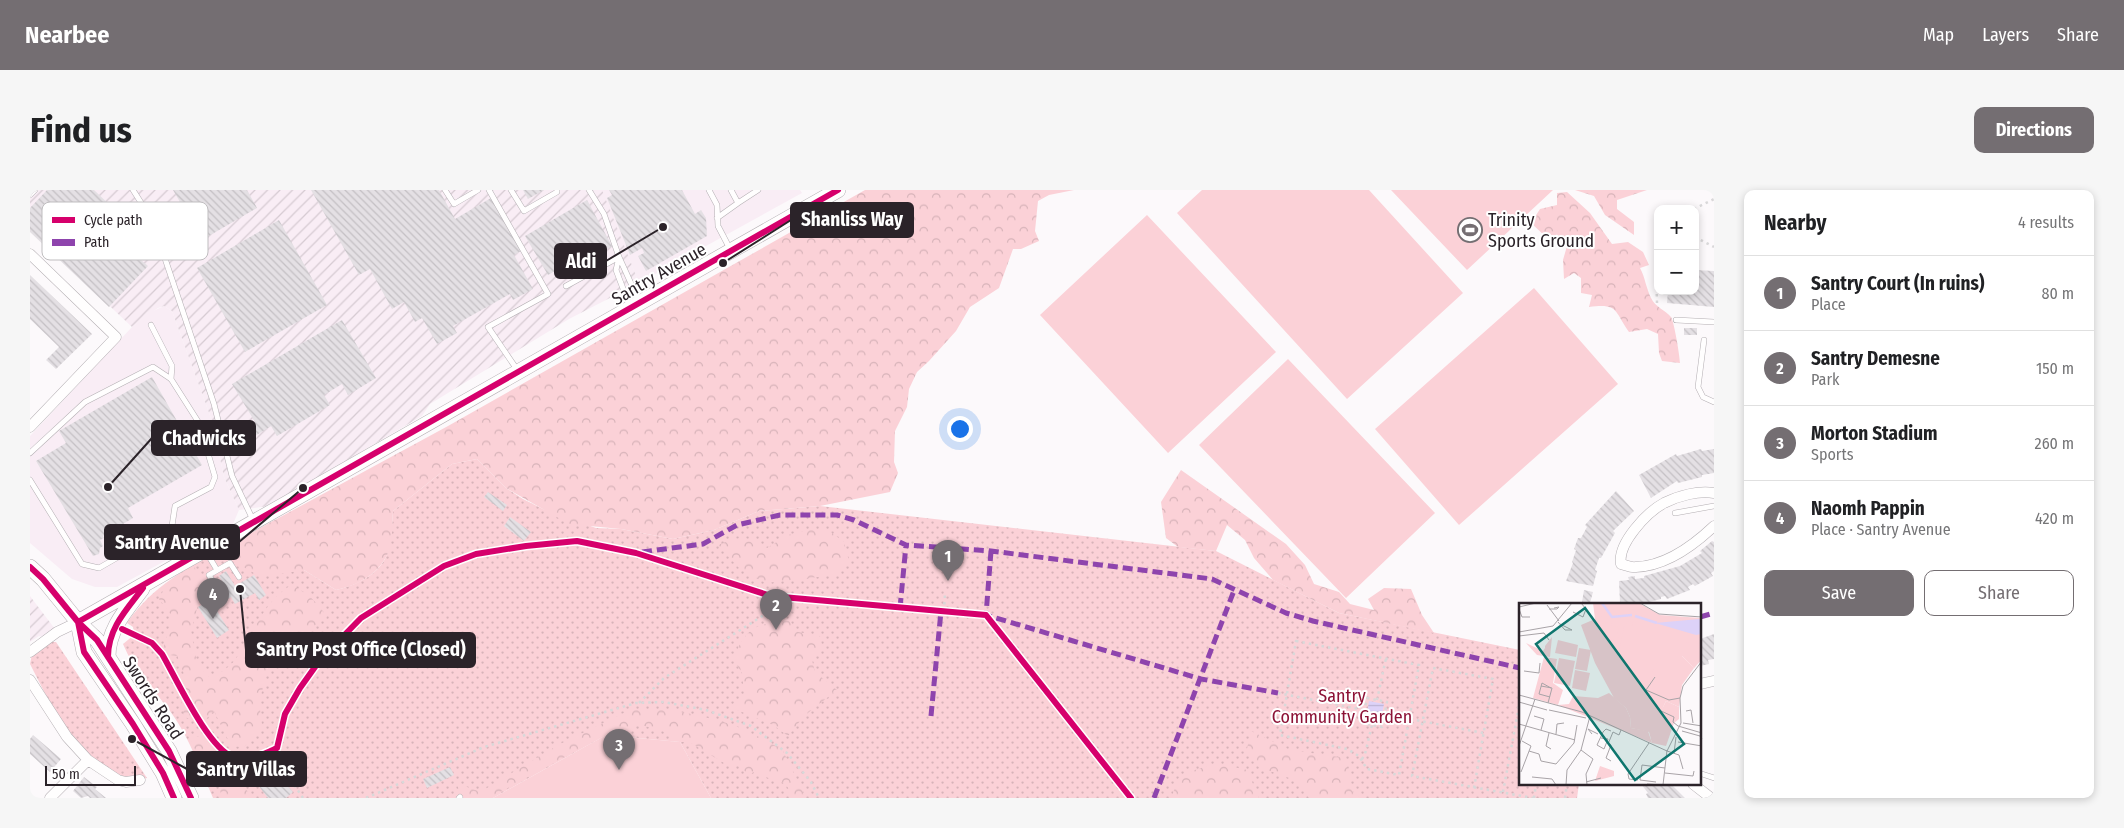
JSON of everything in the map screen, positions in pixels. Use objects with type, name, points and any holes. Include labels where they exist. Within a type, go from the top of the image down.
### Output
[{"type":"main road","name":"Santry Avenue","points":[[78,622],[635,305],[730,250],[817,195],[838,190]]},
{"type":"main road","name":"Swords Road","points":[[30,567],[43,579],[78,622],[96,640],[108,657],[170,750],[191,798]]},
{"type":"main road","points":[[108,657],[108,642],[115,626],[147,583]]},
{"type":"main road","name":"Swords Road","points":[[78,622],[84,652],[133,724],[163,773],[174,798]]},
{"type":"street","points":[[30,254],[116,337],[30,427]]},
{"type":"street","points":[[1714,493],[1682,496],[1663,504],[1647,516],[1630,536],[1619,555],[1621,564],[1635,568],[1661,561],[1685,551],[1714,526]]},
{"type":"street","points":[[30,652],[57,632],[78,622]]},
{"type":"street","points":[[30,680],[67,737],[88,760],[118,780],[126,782],[140,780]]},
{"type":"street","points":[[50,798],[88,760]]},
{"type":"street","points":[[1696,786],[1711,798]]},
{"type":"lane","points":[[30,195],[35,190]]},
{"type":"lane","points":[[133,190],[141,202]]},
{"type":"lane","points":[[446,190],[454,204],[478,190]]},
{"type":"lane","points":[[488,190],[548,294],[488,326],[519,371]]},
{"type":"lane","points":[[512,190],[524,211],[557,192],[557,190]]},
{"type":"lane","points":[[589,190],[604,214],[635,305]]},
{"type":"lane","points":[[709,190],[717,205],[718,226],[730,250]]},
{"type":"lane","points":[[731,190],[738,203]]},
{"type":"lane","points":[[717,218],[758,190]]},
{"type":"lane","points":[[566,286],[619,257]]},
{"type":"lane","points":[[619,257],[616,270],[635,305]]},
{"type":"lane","points":[[165,260],[214,404],[232,476],[254,522]]},
{"type":"lane","points":[[1676,320],[1714,322]]},
{"type":"lane","points":[[151,325],[172,366],[171,379]]},
{"type":"lane","points":[[1704,340],[1698,387],[1703,397],[1714,402]]},
{"type":"lane","points":[[30,453],[85,402],[153,367],[171,379],[199,423],[215,477],[211,487],[175,506],[172,526]]},
{"type":"lane","points":[[30,480],[82,564],[99,568],[172,526]]},
{"type":"lane","points":[[1675,513],[1714,506]]},
{"type":"lane","points":[[172,526],[217,570]]},
{"type":"lane","points":[[215,585],[209,575],[230,563],[239,577]]},
{"type":"lane","points":[[1702,774],[1714,778]]},
{"type":"path","points":[[1699,206],[1714,199]]},
{"type":"path","points":[[1699,239],[1714,246]]},
{"type":"path","points":[[1657,295],[1657,303]]},
{"type":"path","points":[[303,798],[290,780],[277,748],[285,714],[300,688],[320,660],[361,618],[444,566],[476,554],[526,546],[577,541],[636,552],[771,596],[942,611],[945,593]]},
{"type":"path","points":[[639,703],[664,678],[791,598]]},
{"type":"path","points":[[122,629],[152,643],[162,654],[207,733],[220,750],[234,758],[247,758],[262,755],[277,748]]},
{"type":"path","points":[[1296,641],[1419,665],[1399,774],[1367,769],[1362,759],[1355,752],[1347,749],[1280,735],[1286,695],[1296,641]]},
{"type":"path","points":[[1377,700],[1386,658]]},
{"type":"path","points":[[1474,788],[1494,679],[1433,668],[1412,776],[1515,796],[1534,798]]},
{"type":"path","points":[[1278,693],[1364,710]]},
{"type":"path","points":[[1367,698],[1387,702],[1382,727],[1362,723],[1364,710],[1367,698]]},
{"type":"path","points":[[366,798],[484,747],[639,703],[664,702],[706,710],[751,726],[787,753],[811,782],[819,798]]},
{"type":"path","points":[[1503,793],[1519,705]]},
{"type":"path","points":[[1385,714],[1483,733]]},
{"type":"path","points":[[1362,759],[1372,725]]},
{"type":"shaded area","points":[[30,190],[602,190],[639,283],[569,319],[430,404],[422,416],[269,506],[239,510],[224,477],[212,421],[172,311],[164,306],[158,308],[132,327],[61,260],[208,260],[208,202],[42,202],[42,242],[30,231]]},
{"type":"shaded area","points":[[601,190],[800,190],[802,193],[639,283]]},
{"type":"shaded area","points":[[164,306],[172,311],[212,421],[224,477],[239,510],[233,524],[117,587],[95,587],[72,579],[30,543],[30,436],[132,327],[151,312]]},
{"type":"shaded area","points":[[30,596],[55,629],[43,637],[39,636],[30,642]]},
{"type":"shaded area","points":[[1369,701],[1384,704],[1380,723],[1366,720]]},
{"type":"green space","points":[[865,190],[1074,190],[1049,195],[1038,201],[1035,231],[1039,241],[1021,249],[1013,249],[999,288],[970,307],[956,331],[917,372],[909,389],[907,407],[895,431],[894,462],[898,473],[890,492],[820,506],[759,511],[714,530],[673,539],[621,529],[569,524],[506,488],[477,459],[452,464],[393,511],[391,541],[385,558],[381,565],[368,577],[353,585],[336,590],[304,570],[268,576],[254,573],[233,561],[227,546],[448,426]]},
{"type":"green space","points":[[1202,190],[1369,190],[1463,293],[1347,399],[1177,213]]},
{"type":"green space","name":"Trinity Sports Ground","points":[[1391,190],[1553,190],[1467,270]]},
{"type":"green space","points":[[1575,190],[1647,190],[1617,200],[1617,209],[1634,222],[1634,235],[1605,215],[1594,196]]},
{"type":"green space","points":[[1567,192],[1590,213],[1612,244],[1628,242],[1643,252],[1649,265],[1640,268],[1653,301],[1671,317],[1677,339],[1680,363],[1662,361],[1659,353],[1658,334],[1647,329],[1629,332],[1615,310],[1606,306],[1589,307],[1592,295],[1581,293],[1581,278],[1574,273],[1564,279],[1563,260],[1567,246],[1546,237],[1531,223],[1540,209],[1557,205],[1557,193]]},
{"type":"green space","points":[[1147,215],[1276,352],[1168,453],[1040,315]]},
{"type":"green space","points":[[1534,288],[1618,384],[1459,525],[1375,429]]},
{"type":"green space","points":[[1288,359],[1435,513],[1346,598],[1199,445]]},
{"type":"green space","name":"Santry Community Garden","points":[[477,459],[506,488],[523,499],[543,509],[596,528],[621,529],[673,539],[714,530],[759,511],[820,506],[1216,551],[1339,613],[1519,650],[1519,786],[1579,786],[1577,798],[711,798],[680,742],[606,735],[493,798],[213,798],[183,731],[127,654],[123,644],[134,635],[133,627],[127,623],[148,598],[172,578],[227,545],[304,570],[336,590],[353,585],[369,576],[382,564],[391,538],[393,511],[452,464]]},
{"type":"green space","points":[[1181,470],[1286,544],[1305,565],[1314,584],[1339,592],[1350,604],[1374,610],[1368,599],[1384,588],[1411,589],[1422,615],[1434,633],[1339,613],[1273,580],[1254,558],[1245,540],[1227,525],[1216,551],[1178,547],[1166,538],[1161,502]]},
{"type":"green space","points":[[807,530],[828,530],[844,542],[849,561],[835,575],[766,583],[740,569],[718,545],[743,538],[767,548],[788,535]]},
{"type":"green space","points":[[193,565],[204,583],[191,631],[197,664],[211,679],[233,663],[265,610],[272,601],[291,585],[311,598],[327,617],[285,644],[270,664],[259,701],[262,726],[244,747],[231,746],[214,711],[202,723],[184,717],[179,684],[184,674],[177,656],[162,654],[172,616],[159,599],[167,583]]},
{"type":"green space","points":[[790,621],[798,632],[820,636],[822,646],[812,660],[815,672],[837,690],[804,716],[788,736],[773,725],[730,707],[744,694],[742,673],[734,660],[742,641],[761,625]]},
{"type":"green space","points":[[45,642],[56,642],[147,778],[121,781],[83,750],[59,721],[30,664],[32,654]]},
{"type":"green space","points":[[632,709],[669,710],[697,715],[734,725],[782,749],[806,798],[789,798],[790,793],[783,783],[755,771],[748,776],[742,767],[724,763],[689,742],[680,742],[661,730],[636,724],[626,733],[606,735],[489,798],[463,798],[456,783],[482,791],[558,745]]},
{"type":"green space","points":[[1251,731],[1290,750],[1346,758],[1352,791],[1361,798],[1309,798],[1300,782],[1259,767],[1246,753]]},
{"type":"green space","points":[[606,735],[680,742],[711,798],[493,798]]},
{"type":"green space","points":[[196,736],[213,741],[233,768],[241,785],[255,798],[222,798],[214,775],[190,743]]},
{"type":"green space","points":[[1216,763],[1247,770],[1259,798],[1171,798],[1180,775]]},
{"type":"building","points":[[47,190],[94,190],[107,202],[42,202],[42,243],[30,232],[30,208]]},
{"type":"building","points":[[173,190],[247,190],[257,208],[208,237],[208,202],[180,202]]},
{"type":"building","points":[[311,190],[439,190],[455,219],[491,198],[521,251],[514,255],[533,289],[513,300],[510,294],[453,326],[457,333],[437,344],[422,318],[415,322],[404,302],[392,309],[370,269],[359,275]]},
{"type":"building","points":[[523,190],[544,190],[528,199]]},
{"type":"building","points":[[609,190],[682,190],[695,214],[701,210],[706,218],[707,236],[646,271],[638,256],[644,253],[642,248],[630,255],[607,198],[612,195]]},
{"type":"building","points":[[587,200],[612,246],[586,261],[583,255],[548,275],[525,236]]},
{"type":"building","points":[[279,220],[327,305],[245,352],[197,268]]},
{"type":"building","points":[[59,260],[141,260],[148,266],[109,307]]},
{"type":"building","points":[[1699,270],[1714,271],[1714,307],[1667,303],[1668,295],[1699,295]]},
{"type":"building","points":[[30,275],[92,334],[56,369],[46,360],[59,347],[30,319]]},
{"type":"building","points":[[342,320],[376,378],[348,395],[342,384],[324,395],[330,405],[277,436],[271,426],[255,436],[249,425],[255,422],[232,384]]},
{"type":"building","points":[[1684,328],[1697,328],[1697,335],[1684,335]]},
{"type":"building","points":[[152,377],[202,465],[128,508],[133,518],[103,536],[104,538],[100,540],[103,546],[100,548],[99,554],[93,556],[36,461],[66,443],[59,431]]},
{"type":"building","points":[[1701,449],[1702,451],[1714,449],[1714,473],[1678,483],[1677,481],[1651,498],[1639,475],[1676,454],[1677,456]]},
{"type":"building","points":[[1616,491],[1634,511],[1613,531],[1615,533],[1601,558],[1599,558],[1593,586],[1566,581],[1573,563],[1576,550],[1574,549],[1578,538],[1581,538],[1587,527],[1585,525]]},
{"type":"building","points":[[488,492],[507,505],[503,511],[484,497]]},
{"type":"building","points":[[510,517],[531,532],[524,541],[504,526]]},
{"type":"building","points":[[1712,541],[1714,542],[1714,571],[1711,573],[1713,576],[1695,586],[1693,584],[1688,587],[1690,590],[1667,599],[1665,596],[1649,602],[1620,603],[1619,581],[1629,580],[1628,577],[1635,576],[1635,579],[1644,578],[1644,576],[1680,566],[1702,553],[1700,551]]},
{"type":"building","points":[[226,571],[235,586],[254,575],[266,595],[259,600],[255,593],[235,604],[231,597],[220,604],[213,592],[224,585],[219,576]]},
{"type":"building","points":[[1584,590],[1593,592],[1590,603],[1582,602]]},
{"type":"building","points":[[210,600],[229,630],[217,638],[198,607]]},
{"type":"building","points":[[1714,634],[1714,659],[1708,660],[1709,664],[1702,666],[1702,638]]},
{"type":"building","points":[[33,735],[61,759],[50,772],[30,754],[30,739]]},
{"type":"building","points":[[450,767],[454,775],[427,788],[423,779]]},
{"type":"building","points":[[274,769],[293,792],[286,798],[268,798],[257,784]]},
{"type":"building","points":[[84,777],[97,787],[95,789],[106,798],[90,798],[88,796],[81,798],[73,791]]},
{"type":"building","points":[[1643,786],[1673,786],[1685,798],[1648,798],[1646,794],[1648,793]]},
{"type":"marked path","points":[[642,552],[703,544],[737,525],[780,515],[837,515],[854,520],[906,545],[991,551],[1212,579],[1286,613],[1313,621],[1519,668]]},
{"type":"marked path","points":[[900,608],[906,545]]},
{"type":"marked path","points":[[991,551],[986,615],[1201,679],[1278,693]]},
{"type":"marked path","points":[[1154,798],[1235,588]]},
{"type":"marked path","points":[[931,716],[941,611],[945,611]]},
{"type":"marked path","points":[[1702,616],[1714,613]]},
{"type":"cycle path","points":[[78,622],[838,190]]},
{"type":"cycle path","points":[[122,629],[152,643],[162,654],[203,727],[223,751],[238,759],[250,758],[277,748],[285,714],[300,688],[320,660],[361,618],[444,566],[476,554],[526,546],[577,541],[636,553],[771,596],[986,615],[1131,798]]},
{"type":"cycle path","points":[[30,567],[43,579],[78,622],[97,640],[169,751],[191,798]]},
{"type":"cycle path","points":[[108,657],[111,637],[115,628],[125,611],[143,588]]},
{"type":"cycle path","points":[[78,622],[84,652],[133,724],[163,773],[174,798]]},
{"type":"place","name":"Aldi","points":[[663,227]]},
{"type":"place","name":"Trinity Sports Ground","points":[[1470,230]]},
{"type":"place","name":"Shanliss Way","points":[[723,263]]},
{"type":"place","name":"Chadwicks","points":[[108,487]]},
{"type":"place","name":"Santry Avenue","points":[[303,488]]},
{"type":"place","name":"Santry Court (In ruins)","points":[[948,581]]},
{"type":"place","name":"Santry Post Office (Closed)","points":[[240,589]]},
{"type":"place","name":"Naomh Pappin","points":[[213,619]]},
{"type":"place","name":"Santry Demesne","points":[[776,630]]},
{"type":"place","name":"Santry Villas","points":[[132,739]]},
{"type":"place","name":"Morton Stadium","points":[[619,770]]}]
